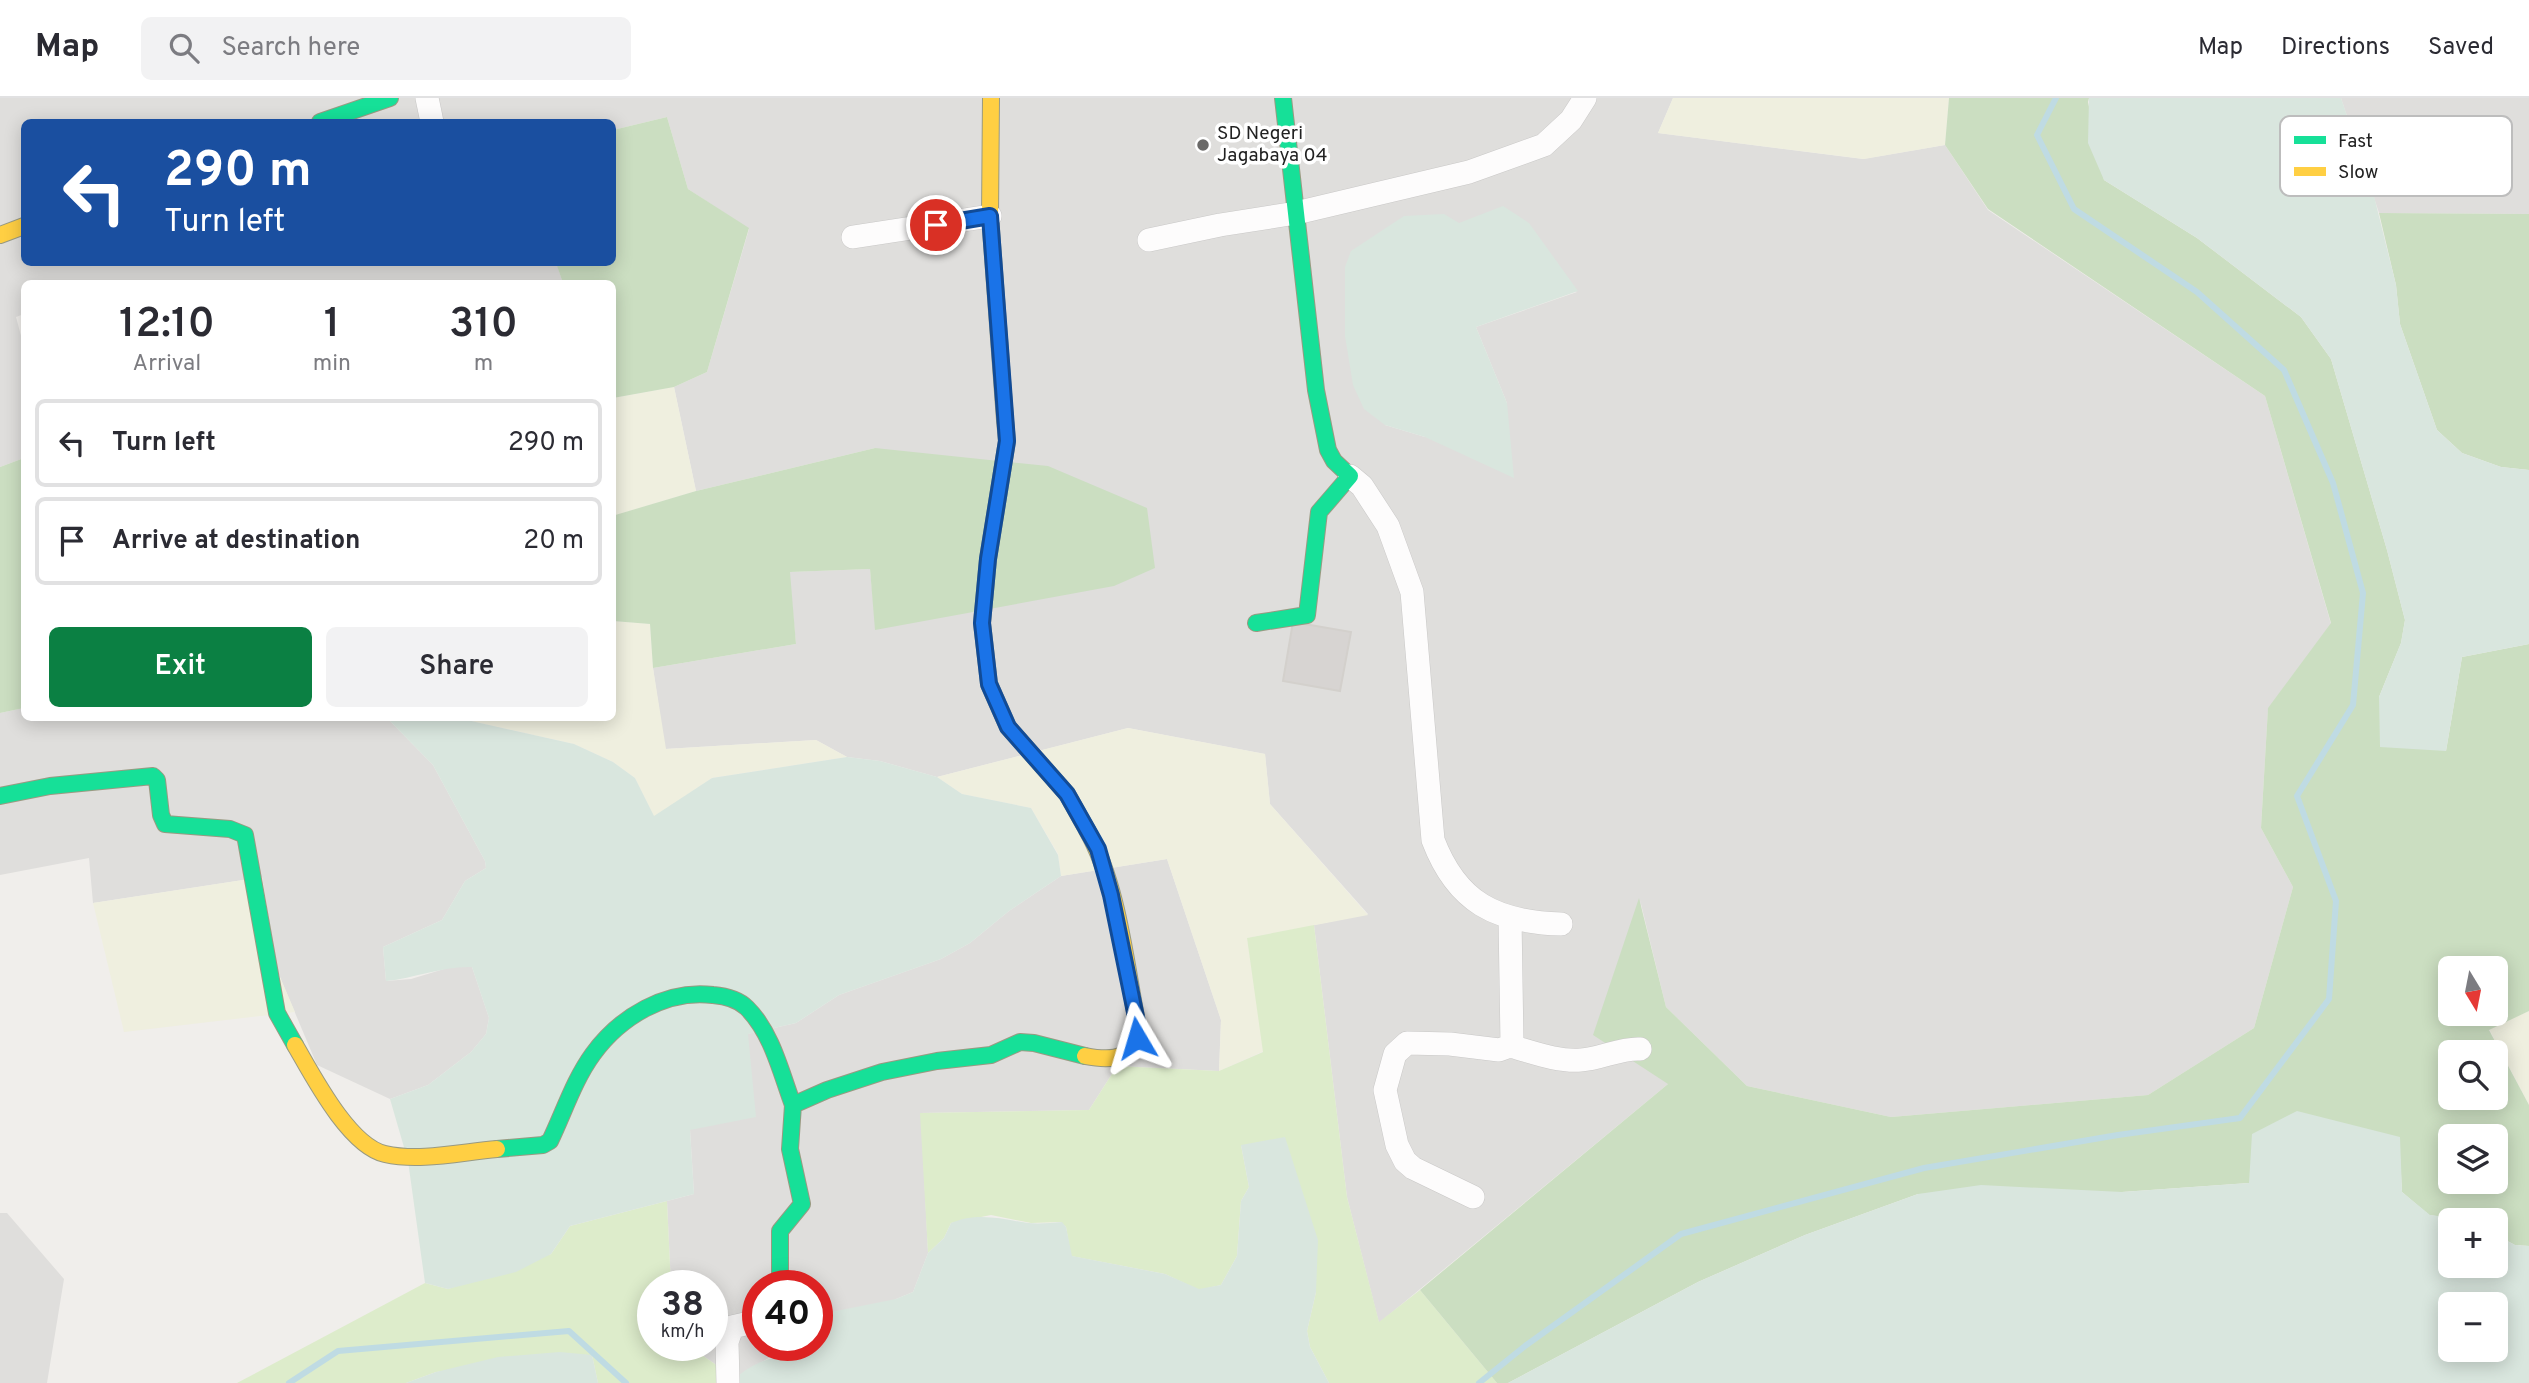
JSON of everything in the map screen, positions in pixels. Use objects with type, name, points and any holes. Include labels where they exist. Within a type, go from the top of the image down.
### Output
[{"type":"street","points":[[329,119],[390,98]]},
{"type":"street","points":[[426,98],[431,119]]},
{"type":"street","points":[[793,1105],[887,1073],[936,1061],[993,1055],[1006,1046],[1022,1041],[1112,1060],[1128,1052],[1137,1038],[1137,1022],[1114,907],[1098,849],[1067,794],[1008,727],[989,684],[982,623],[988,559],[1007,441],[990,216],[992,98]]},
{"type":"street","points":[[1283,98],[1316,390],[1328,450],[1334,461],[1362,486],[1388,526],[1412,592],[1433,840],[1441,862],[1469,898],[1489,911],[1531,923],[1561,923]]},
{"type":"street","points":[[1149,240],[1296,213],[1469,172],[1544,145],[1571,120],[1583,104],[1584,98]]},
{"type":"street","points":[[853,237],[990,216]]},
{"type":"street","points":[[0,234],[21,227]]},
{"type":"street","points":[[1256,623],[1307,615],[1319,512],[1350,476]]},
{"type":"street","points":[[0,796],[50,786],[153,776],[157,780],[161,814],[165,824],[230,829],[245,835],[278,1013],[323,1094],[362,1144],[383,1154],[411,1157],[543,1145],[550,1141],[585,1066],[603,1043],[644,1007],[669,996],[699,993],[721,995],[746,1006],[764,1029],[793,1105],[790,1149],[802,1204],[780,1231],[780,1270]]},
{"type":"street","points":[[1510,918],[1510,1046]]},
{"type":"street","points":[[1473,1197],[1413,1168],[1405,1161],[1396,1145],[1385,1090],[1395,1054],[1407,1043],[1450,1044],[1499,1051],[1510,1046],[1548,1056],[1580,1060],[1626,1048],[1640,1049]]},
{"type":"street","points":[[728,1383],[727,1342],[732,1327],[742,1325]]},
{"type":"shaded area","points":[[0,98],[1673,98],[1658,133],[1863,159],[1945,145],[1988,210],[2265,396],[2331,624],[2268,709],[2261,828],[2293,887],[2254,1028],[2148,1095],[1891,1117],[1747,1086],[1666,1007],[1640,900],[1668,1084],[1379,1323],[1347,1197],[1314,925],[1368,914],[1270,804],[1265,754],[1128,728],[937,777],[880,761],[847,757],[816,740],[665,749],[653,668],[796,644],[789,572],[870,569],[876,630],[875,448],[696,491],[674,387],[707,372],[749,229],[688,189],[667,117],[616,129],[616,119],[21,119],[21,266],[557,266],[562,280],[21,280],[21,315],[16,317],[21,336],[21,459],[0,467]],"holes":[[[1459,223],[1577,292],[1476,327],[1507,403],[1425,437],[1385,425]]]},
{"type":"shaded area","points":[[2089,98],[2341,98],[2347,116],[2280,116],[2280,196],[2374,196],[2396,285],[2400,324],[2437,430],[2462,453],[2501,467],[2529,470],[2529,644],[2462,657],[2446,751],[2380,747],[2379,697],[2401,643],[2405,620],[2331,359],[2301,317],[2197,238],[2104,180],[2088,143]]},
{"type":"shaded area","points":[[2341,98],[2529,98],[2529,214],[2379,213],[2373,196],[2512,196],[2512,116],[2347,116]]},
{"type":"shaded area","points":[[1503,206],[1529,223],[1578,291],[1476,327],[1507,403],[1514,478],[1425,437],[1385,425],[1364,409],[1353,385],[1345,336],[1345,267],[1351,251],[1404,216],[1444,214],[1459,223]]},
{"type":"shaded area","points":[[21,709],[21,721],[390,721],[433,765],[485,861],[486,868],[465,881],[442,920],[383,947],[386,981],[411,979],[454,966],[472,967],[489,1018],[486,1034],[471,1052],[428,1085],[390,1099],[317,1065],[277,970],[262,877],[93,903],[89,858],[0,875],[0,713]]},
{"type":"shaded area","points":[[390,721],[471,721],[574,744],[613,762],[635,778],[654,816],[712,778],[847,757],[880,761],[937,777],[962,794],[1031,808],[1058,855],[1061,876],[1009,911],[970,943],[941,959],[839,995],[796,1023],[748,1034],[756,1117],[690,1130],[694,1194],[570,1226],[551,1254],[516,1272],[448,1289],[425,1283],[408,1161],[390,1099],[428,1085],[471,1052],[486,1034],[489,1018],[472,967],[450,968],[386,981],[383,947],[442,920],[465,881],[486,868],[485,861],[433,765]]},
{"type":"shaded area","points":[[1167,859],[1221,1020],[1219,1071],[1117,1066],[1089,1110],[921,1113],[928,1253],[913,1292],[896,1299],[833,1341],[833,1270],[742,1270],[742,1361],[764,1361],[735,1378],[711,1361],[728,1361],[728,1270],[670,1270],[667,1201],[694,1194],[690,1130],[747,1034],[796,1023],[839,995],[941,959],[970,943],[1009,911],[1061,876]]},
{"type":"shaded area","points":[[2297,1111],[2400,1137],[2402,1192],[2430,1215],[2438,1216],[2438,1278],[2508,1278],[2508,1241],[2529,1246],[2529,1383],[1508,1383],[1698,1282],[1805,1235],[1918,1194],[1981,1185],[2122,1192],[2249,1183],[2252,1134]]},
{"type":"shaded area","points":[[1285,1137],[1318,1240],[1316,1292],[1307,1331],[1310,1347],[1329,1383],[731,1383],[740,1374],[765,1361],[833,1361],[833,1312],[896,1299],[913,1292],[928,1253],[944,1238],[951,1223],[971,1218],[999,1218],[1032,1223],[1062,1222],[1066,1227],[1072,1256],[1165,1274],[1199,1289],[1221,1285],[1237,1256],[1241,1201],[1249,1187],[1241,1145]]},
{"type":"shaded area","points":[[0,1213],[7,1213],[64,1279],[47,1383],[0,1383]]},
{"type":"shaded area","points":[[560,1352],[592,1355],[598,1383],[406,1383],[436,1372],[498,1357]]},
{"type":"green space","points":[[1673,98],[1949,98],[1945,145],[1864,159],[1658,133]]},
{"type":"green space","points":[[1949,98],[2089,98],[2104,180],[2197,238],[2301,317],[2331,359],[2405,620],[2401,643],[2379,697],[2446,751],[2462,657],[2529,644],[2529,1011],[2508,1021],[2508,956],[2438,956],[2438,1026],[2497,1026],[2489,1030],[2494,1040],[2438,1040],[2438,1110],[2508,1110],[2508,1066],[2529,1105],[2529,1246],[2508,1241],[2508,1208],[2438,1208],[2438,1216],[2429,1215],[2402,1192],[2399,1137],[2249,1183],[2122,1192],[1918,1194],[1805,1235],[1698,1282],[1508,1383],[1497,1383],[1420,1290],[1668,1084],[1593,1035],[1639,898],[1666,1007],[1747,1086],[1891,1117],[2148,1095],[2254,1028],[2293,887],[2261,828],[2268,708],[2331,623],[2265,396],[1988,209],[1945,145]]},
{"type":"green space","points":[[667,117],[688,189],[749,228],[707,372],[674,387],[616,397],[616,280],[562,280],[557,266],[616,266],[616,129]]},
{"type":"green space","points":[[2379,213],[2529,214],[2529,470],[2501,467],[2462,453],[2437,430],[2400,324],[2396,285]]},
{"type":"green space","points":[[674,387],[696,491],[616,515],[616,397]]},
{"type":"green space","points":[[875,448],[1048,466],[1147,508],[1155,568],[1114,586],[875,630],[870,569],[790,572],[796,644],[653,668],[650,624],[616,621],[616,515],[696,491]]},
{"type":"green space","points":[[21,459],[21,709],[0,713],[0,467]]},
{"type":"green space","points":[[616,621],[650,624],[653,668],[666,749],[816,740],[847,757],[712,778],[654,817],[635,778],[613,762],[574,744],[471,721],[616,721]]},
{"type":"green space","points":[[1128,728],[1265,754],[1270,804],[1368,915],[1247,938],[1264,1051],[1219,1071],[1221,1020],[1167,859],[1061,876],[1058,854],[1031,808],[962,794],[937,777]]},
{"type":"green space","points":[[262,877],[277,970],[295,1012],[124,1032],[93,903]]},
{"type":"green space","points":[[1314,925],[1347,1197],[1379,1322],[1420,1290],[1497,1383],[1329,1383],[1310,1347],[1307,1331],[1316,1292],[1241,1145],[1249,1187],[1241,1201],[1237,1256],[1221,1285],[1199,1290],[1165,1274],[1071,1256],[1066,1227],[1061,1222],[1031,1223],[991,1215],[951,1223],[944,1238],[928,1253],[920,1113],[1089,1110],[1117,1066],[1219,1071],[1263,1052],[1247,938]]},
{"type":"green space","points":[[2529,1011],[2529,1105],[2508,1065],[2508,1040],[2495,1040],[2489,1029],[2508,1026],[2508,1020]]},
{"type":"green space","points":[[667,1201],[670,1270],[637,1270],[637,1361],[711,1361],[735,1378],[731,1383],[598,1383],[592,1355],[436,1372],[406,1383],[237,1383],[425,1283],[448,1289],[551,1254],[570,1226]]},
{"type":"building","points":[[1293,622],[1351,632],[1340,691],[1283,681]]},
{"type":"waterway","points":[[1479,1383],[1525,1346],[1681,1234],[1924,1168],[2118,1135],[2240,1118],[2329,999],[2336,901],[2297,796],[2353,705],[2363,593],[2333,483],[2284,370],[2197,292],[2074,209],[2037,135],[2056,98]]},
{"type":"waterway","points":[[289,1383],[338,1351],[569,1331],[626,1383]]},
{"type":"traffic: fast","points":[[329,119],[390,98]]},
{"type":"traffic: fast","points":[[1256,623],[1307,615],[1319,512],[1350,476],[1334,461],[1328,450],[1316,390],[1283,98]]},
{"type":"traffic: fast","points":[[1005,420],[1007,441],[988,559],[982,623],[989,684],[1008,727],[1067,794],[1087,830]]},
{"type":"traffic: fast","points":[[0,796],[50,786],[153,776],[157,780],[161,815],[165,824],[230,829],[245,835],[277,1013],[295,1045]]},
{"type":"traffic: fast","points":[[497,1149],[543,1145],[550,1141],[580,1074],[604,1041],[630,1017],[661,1001],[678,996],[722,996],[747,1008],[769,1041],[793,1105]]},
{"type":"traffic: fast","points":[[780,1270],[780,1231],[802,1204],[790,1149],[793,1105],[827,1090],[882,1072],[937,1061],[991,1055],[1020,1042],[1085,1056]]},
{"type":"traffic: slow","points":[[991,98],[990,216],[1005,420]]},
{"type":"traffic: slow","points":[[0,235],[21,227]]},
{"type":"traffic: slow","points":[[1085,1056],[1115,1058],[1122,1055],[1133,1044],[1137,1022],[1113,899],[1098,851],[1087,830]]},
{"type":"traffic: slow","points":[[295,1045],[333,1108],[358,1138],[372,1148],[385,1154],[412,1157],[497,1149]]},
{"type":"place","name":"SD Negeri Jagabaya 04","points":[[1203,145]]},
{"type":"route","points":[[936,225],[990,216],[1007,441],[988,559],[982,623],[989,684],[1008,727],[1067,794],[1098,849],[1111,895],[1137,1022],[1137,1038]]}]
